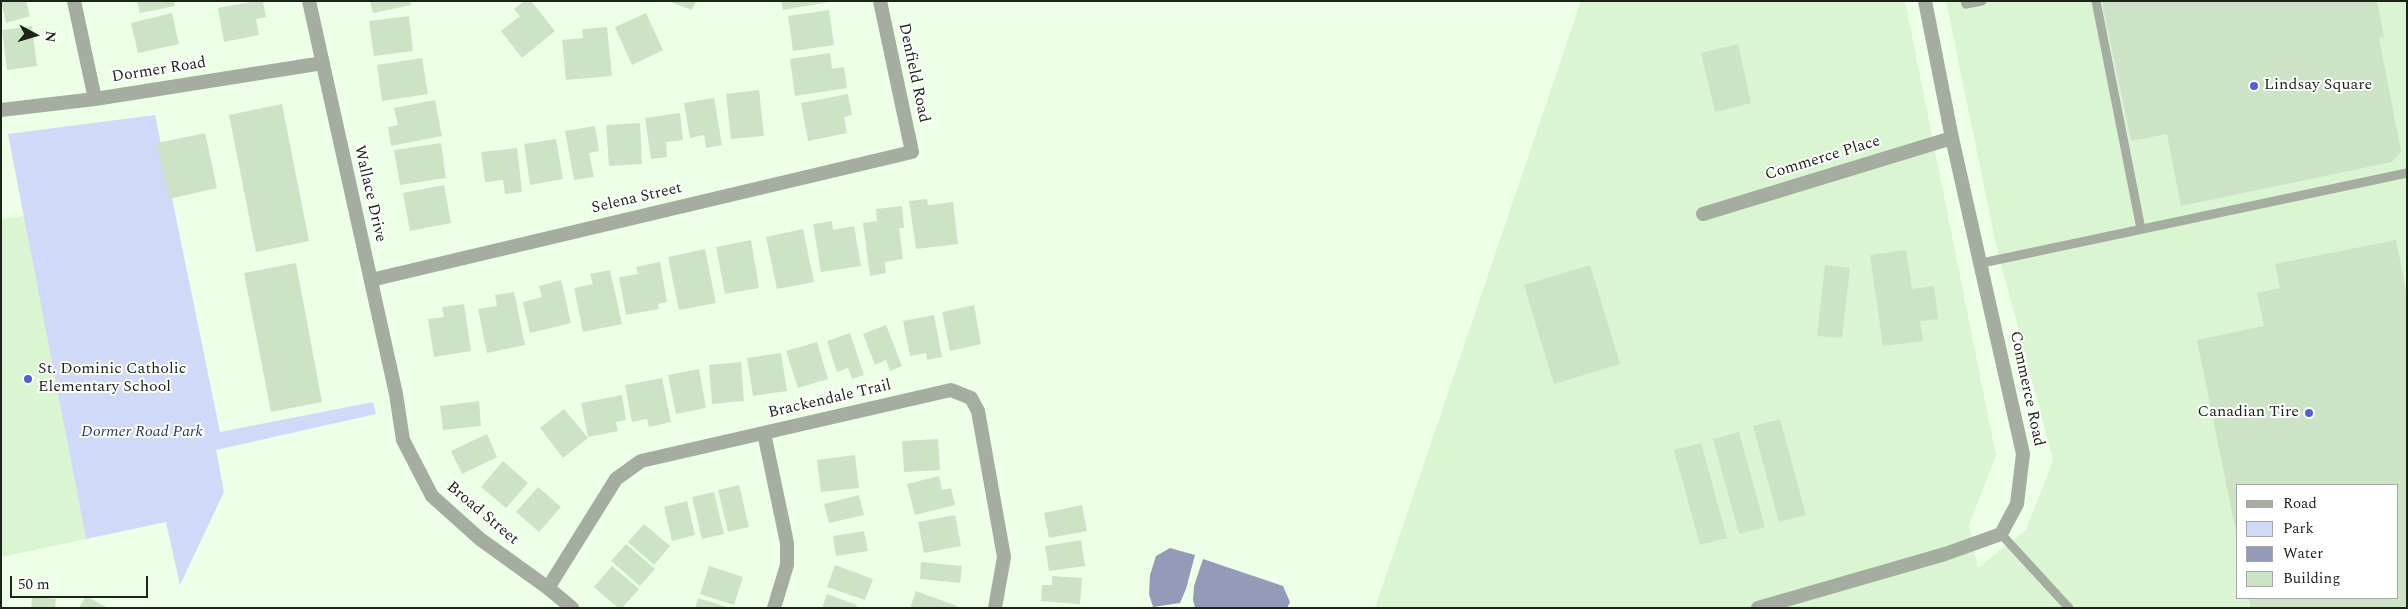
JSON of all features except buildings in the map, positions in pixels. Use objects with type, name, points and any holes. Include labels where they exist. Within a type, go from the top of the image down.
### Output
[{"type":"street","points":[[74,1],[95,99]]},
{"type":"street","name":"Wallace Drive","points":[[308,1],[396,394]]},
{"type":"street","name":"Denfield Road","points":[[880,1],[912,152]]},
{"type":"street","name":"Commerce Road","points":[[1924,1],[1952,138],[1982,263],[2023,454],[2017,504],[2001,534]]},
{"type":"street","name":"Dormer Road","points":[[1,110],[95,99],[322,63]]},
{"type":"street","name":"Commerce Place","points":[[1703,214],[1952,138]]},
{"type":"street","name":"Selena Street","points":[[370,280],[912,152]]},
{"type":"street","name":"Brackendale Trail","points":[[548,588],[616,479],[641,461],[951,390],[971,398],[978,411],[1004,557],[996,608]]},
{"type":"street","name":"Broad Street","points":[[396,394],[403,440],[432,496],[480,539],[548,588],[572,608]]},
{"type":"street","points":[[764,433],[787,543],[787,566],[774,608]]},
{"type":"street","points":[[1758,608],[1945,554],[2001,534]]},
{"type":"lane","points":[[1965,1],[1966,4],[1982,1]]},
{"type":"lane","points":[[2096,1],[2141,229]]},
{"type":"lane","points":[[1982,263],[2407,173]]},
{"type":"lane","points":[[2001,534],[2069,608]]},
{"type":"shaded area","points":[[1581,1],[1905,1],[1996,456],[1969,525],[1978,568],[2026,530],[2053,460],[1996,245],[1946,1],[2407,1],[2407,608],[1375,608]]},
{"type":"shaded area","name":"St. Dominic Catholic Elementary School","points":[[24,216],[86,539],[1,557],[1,219]]},
{"type":"green space","name":"Dormer Road Park","points":[[155,115],[220,432],[373,402],[376,414],[216,450],[224,492],[180,585],[166,522],[86,539],[8,134]]},
{"type":"water","points":[[1170,548],[1195,555],[1186,589],[1180,603],[1153,607],[1149,594],[1150,575],[1156,556]]},
{"type":"water","points":[[1203,559],[1283,586],[1290,602],[1287,608],[1195,608],[1193,600],[1194,586]]},
{"type":"place","name":"Lindsay Square","points":[[2254,86]]},
{"type":"place","name":"St. Dominic Catholic Elementary School","points":[[28,379]]},
{"type":"place","name":"Canadian Tire","points":[[2309,413]]}]
